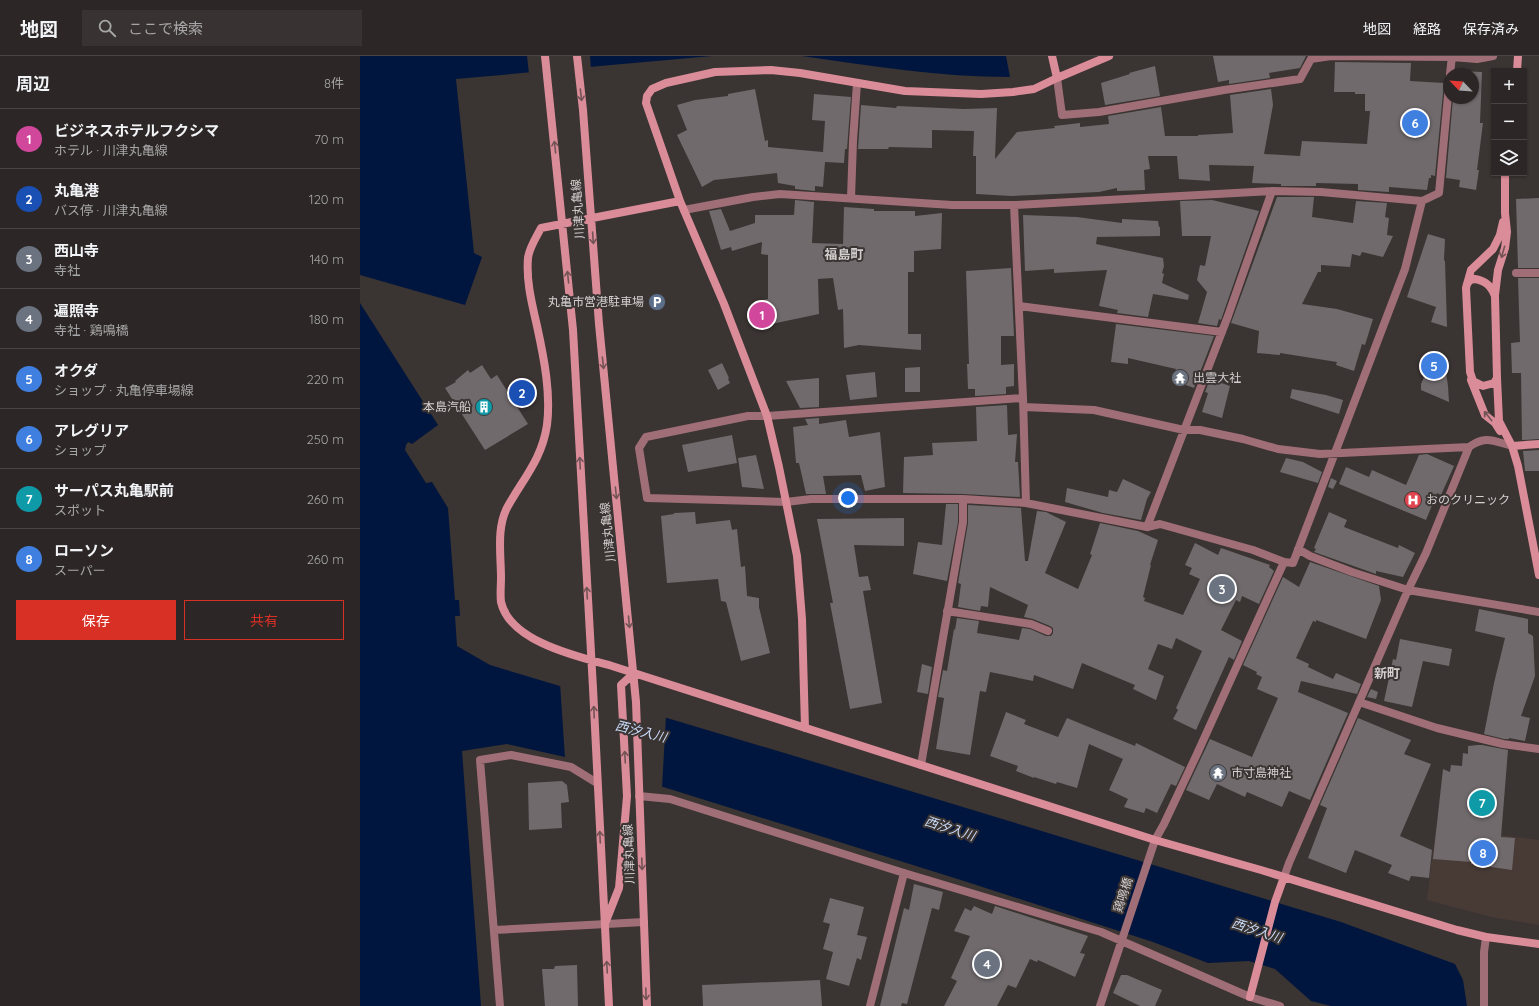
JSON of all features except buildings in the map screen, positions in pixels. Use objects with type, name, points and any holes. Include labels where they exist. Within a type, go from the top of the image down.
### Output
[{"type":"street","name":"川津丸亀線","points":[[545,56],[573,330],[609,1006]]},
{"type":"street","name":"川津丸亀線","points":[[577,56],[583,110],[599,324],[636,702],[647,1006]]},
{"type":"street","points":[[1052,56],[1057,78],[1062,115],[1099,112],[1224,90],[1300,79],[1311,59],[1331,56],[1452,56],[1477,59],[1493,56]]},
{"type":"street","points":[[805,728],[802,619],[797,556],[767,416],[724,304],[680,201],[646,103],[647,96],[652,89],[666,83],[715,72],[771,70],[857,82],[905,91],[981,94],[1034,89],[1109,56]]},
{"type":"street","points":[[1451,68],[1452,56]]},
{"type":"street","points":[[1517,68],[1518,56]]},
{"type":"street","points":[[851,198],[857,82]]},
{"type":"street","points":[[684,210],[753,197],[780,194],[952,205],[1014,205],[1272,191],[1321,192],[1422,201],[1439,193],[1447,104]]},
{"type":"street","points":[[1505,176],[1505,213],[1507,232],[1505,248],[1498,270],[1495,296],[1499,421],[1512,446],[1518,466],[1539,575]]},
{"type":"street","points":[[1147,527],[1222,332],[1272,191]]},
{"type":"street","points":[[680,201],[541,228],[528,256],[528,285],[542,350],[547,390],[546,425],[542,447],[533,467],[507,507],[503,518],[501,531],[501,602],[506,614],[523,633],[568,654],[591,660],[1154,840],[1284,877],[1457,930],[1486,937],[1539,944]]},
{"type":"street","points":[[1023,398],[767,416],[748,416],[646,437],[638,448],[647,498],[786,502],[811,499],[963,499],[1026,503],[1147,527],[1160,524],[1253,550],[1284,562],[1293,563],[1405,269],[1422,201]]},
{"type":"street","points":[[1014,205],[1024,407],[1026,503]]},
{"type":"street","points":[[1505,213],[1500,235],[1493,248],[1471,270],[1466,288],[1470,377],[1485,415],[1495,423],[1512,446]]},
{"type":"street","points":[[1516,273],[1539,273]]},
{"type":"street","points":[[1467,284],[1470,280],[1482,280],[1491,288],[1495,296]]},
{"type":"street","points":[[1019,306],[1222,332]]},
{"type":"street","points":[[1470,377],[1477,384],[1483,386],[1494,383],[1497,378]]},
{"type":"street","points":[[1024,407],[1094,410],[1184,430],[1200,430],[1243,439],[1278,449],[1320,454],[1469,447],[1478,441],[1487,439],[1512,446],[1539,444]]},
{"type":"street","points":[[1250,997],[1260,964],[1275,902],[1289,863],[1408,590],[1426,553],[1469,447]]},
{"type":"street","points":[[921,765],[963,522],[963,499]]},
{"type":"street","points":[[1298,549],[1310,556],[1352,572],[1408,590],[1539,612]]},
{"type":"street","name":"鶏鳴橋","points":[[1100,1006],[1154,840],[1164,824],[1197,754],[1284,562]]},
{"type":"street","points":[[947,611],[1031,624],[1048,631]]},
{"type":"street","points":[[605,924],[619,888],[627,796],[622,685],[633,674]]},
{"type":"street","points":[[1359,702],[1437,728],[1503,744],[1539,749]]},
{"type":"street","points":[[500,1006],[480,760],[511,755],[571,767],[597,783]]},
{"type":"street","points":[[639,796],[670,799],[904,873],[1101,932],[1250,997],[1280,1006]]},
{"type":"street","points":[[870,1006],[904,873]]},
{"type":"street","points":[[494,930],[644,922]]},
{"type":"street","points":[[1484,1006],[1484,952],[1486,937]]},
{"type":"shaded area","points":[[1436,827],[1539,840],[1539,925],[1491,917],[1427,900]]},
{"type":"water","points":[[360,56],[712,56],[456,79],[474,253],[482,257],[465,305],[360,275]]},
{"type":"water","points":[[802,56],[1006,56],[1010,77],[984,77],[932,73]]},
{"type":"water","name":"西汐入川","points":[[360,303],[438,425],[412,444],[408,442],[405,450],[426,483],[432,482],[448,508],[455,600],[459,600],[460,616],[455,616],[457,646],[490,665],[1341,922],[1455,964],[1463,980],[1467,1006],[1331,1006],[1311,1001],[1275,969],[1249,961],[1208,963],[1153,942],[964,881],[574,759],[507,744],[462,751],[481,1006],[360,1006]]},
{"type":"pier","points":[[527,56],[590,56],[591,69],[529,74]]},
{"type":"pier","points":[[560,683],[666,716],[662,788],[565,758]]},
{"type":"place","name":"アレグリア","points":[[1415,123]]},
{"type":"place","name":"丸亀市営港駐車場","points":[[657,302]]},
{"type":"place","name":"ビジネスホテルフクシマ","points":[[762,315]]},
{"type":"place","name":"オクダ","points":[[1434,366]]},
{"type":"place","name":"出雲大社","points":[[1180,378]]},
{"type":"place","name":"丸亀港","points":[[522,393]]},
{"type":"place","name":"本島汽船","points":[[484,407]]},
{"type":"place","name":"おのクリニック","points":[[1413,500]]},
{"type":"place","name":"西山寺","points":[[1222,589]]},
{"type":"place","name":"市寸島神社","points":[[1218,773]]},
{"type":"place","name":"サーパス丸亀駅前","points":[[1482,803]]},
{"type":"place","name":"ローソン","points":[[1483,853]]},
{"type":"place","name":"遍照寺","points":[[987,964]]},
{"type":"district","name":"福島町","points":[[844,254]]},
{"type":"district","name":"新町","points":[[1387,673]]}]
